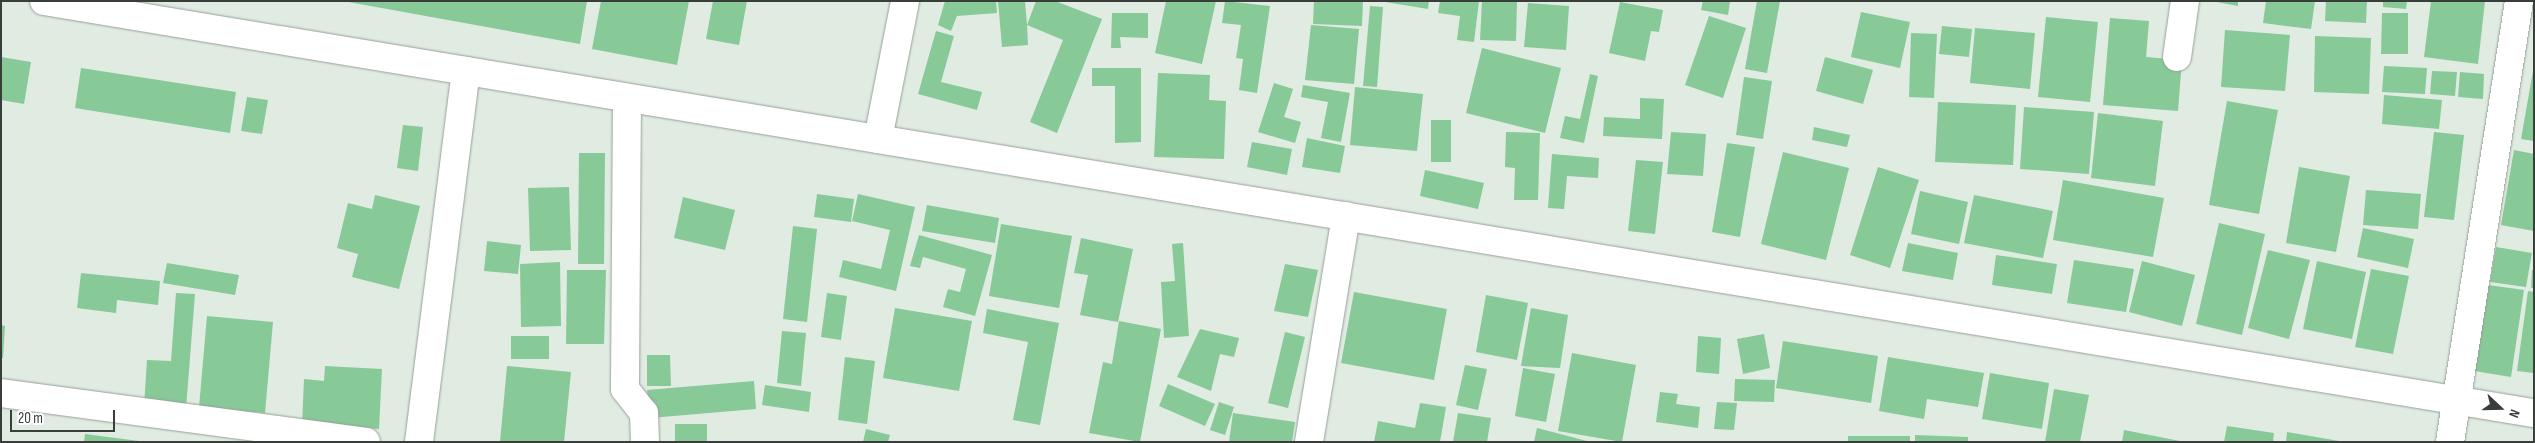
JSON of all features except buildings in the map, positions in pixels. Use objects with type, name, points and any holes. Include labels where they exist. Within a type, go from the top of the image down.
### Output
[{"type":"street","points":[[44,1],[2534,413]]},
{"type":"street","points":[[878,139],[905,1]]},
{"type":"street","points":[[2177,57],[2185,1]]},
{"type":"street","points":[[2450,442],[2519,1]]},
{"type":"street","points":[[419,442],[466,71]]},
{"type":"street","points":[[627,98],[625,389],[644,413],[645,442]]},
{"type":"street","points":[[1309,442],[1346,216]]},
{"type":"street","points":[[1,393],[366,442]]}]
